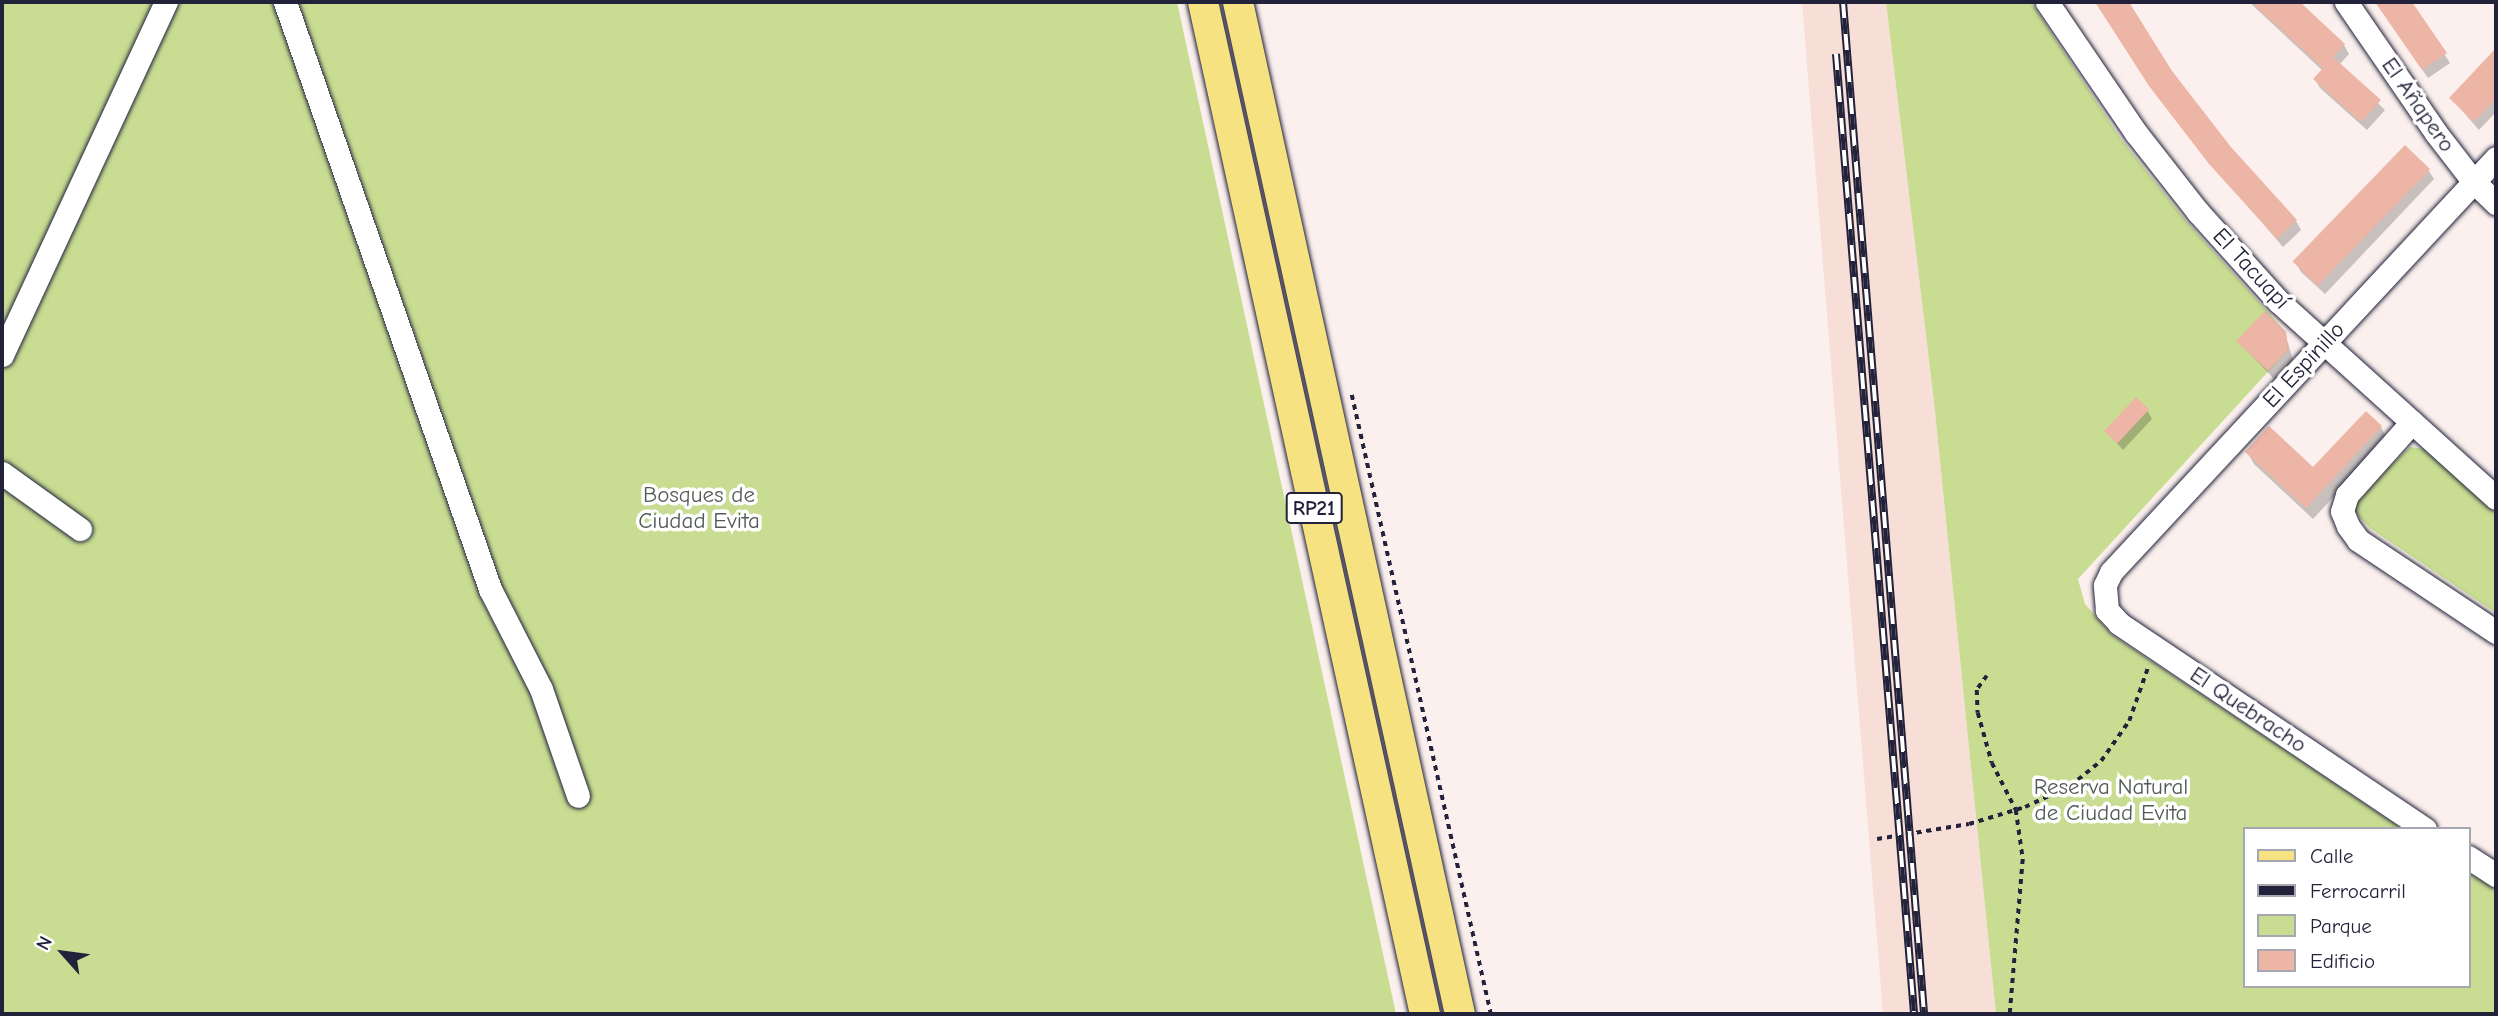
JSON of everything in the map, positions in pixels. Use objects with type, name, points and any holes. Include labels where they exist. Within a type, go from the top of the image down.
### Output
[{"type":"main road","name":"RP21","points":[[1203,2],[1424,1014]]},
{"type":"main road","name":"RP21","points":[[1238,2],[1460,1014]]},
{"type":"street","points":[[2,355],[166,2]]},
{"type":"street","points":[[285,2],[485,577],[541,689],[578,796]]},
{"type":"street","name":"El Tacuapí","points":[[2047,2],[2136,133],[2197,212],[2278,300],[2496,498]]},
{"type":"street","name":"El Añapero","points":[[2346,2],[2473,181],[2496,203]]},
{"type":"street","name":"El Espinillo","points":[[2111,572],[2496,158]]},
{"type":"street","points":[[2412,422],[2347,495],[2342,511],[2358,540],[2496,632]]},
{"type":"street","points":[[2,473],[80,528]]},
{"type":"street","name":"El Quebracho","points":[[2111,572],[2104,598],[2119,623],[2423,827]]},
{"type":"street","points":[[2470,858],[2496,875]]},
{"type":"path","points":[[1877,839],[1969,824],[2016,810],[2070,786],[2101,761],[2129,721],[2150,660]]},
{"type":"path","points":[[1987,676],[1977,690],[1978,713],[1992,763],[2016,810],[2023,859],[2010,1014]]},
{"type":"shaded area","points":[[1802,2],[1886,2],[1934,402],[1996,1014],[1883,1014]]},
{"type":"green space","name":"Bosques de Ciudad Evita","points":[[2,2],[1177,2],[1396,1014],[2,1014]]},
{"type":"green space","name":"Reserva Natural de Ciudad Evita","points":[[1886,2],[2031,2],[2121,139],[2187,222],[2286,332],[2288,350],[2078,579],[2085,604],[2112,635],[2400,827],[2242,827],[2242,988],[2470,988],[2470,872],[2496,889],[2496,1014],[1996,1014],[1934,402]]},
{"type":"green space","points":[[2410,447],[2425,449],[2496,513],[2496,613],[2371,529],[2354,512],[2354,500]]},
{"type":"building","points":[[2095,2],[2129,2],[2172,71],[2231,147],[2297,220],[2277,239],[2209,164],[2149,86]]},
{"type":"building","points":[[2251,2],[2300,2],[2345,44],[2333,57],[2381,100],[2361,122],[2313,79],[2323,68]]},
{"type":"building","points":[[2375,2],[2412,2],[2447,53],[2422,70]]},
{"type":"building","points":[[2496,48],[2496,99],[2474,122],[2449,98]]},
{"type":"building","points":[[2405,145],[2430,169],[2318,286],[2292,262]]},
{"type":"building","points":[[2265,311],[2286,332],[2288,350],[2268,371],[2236,341]]},
{"type":"building","points":[[2136,397],[2149,409],[2117,444],[2104,431]]},
{"type":"building","points":[[2366,411],[2382,426],[2306,508],[2245,452],[2269,426],[2313,467]]},
{"type":"railway","points":[[1843,2],[1924,1014]]},
{"type":"railway","points":[[1836,54],[1914,1014]]}]
